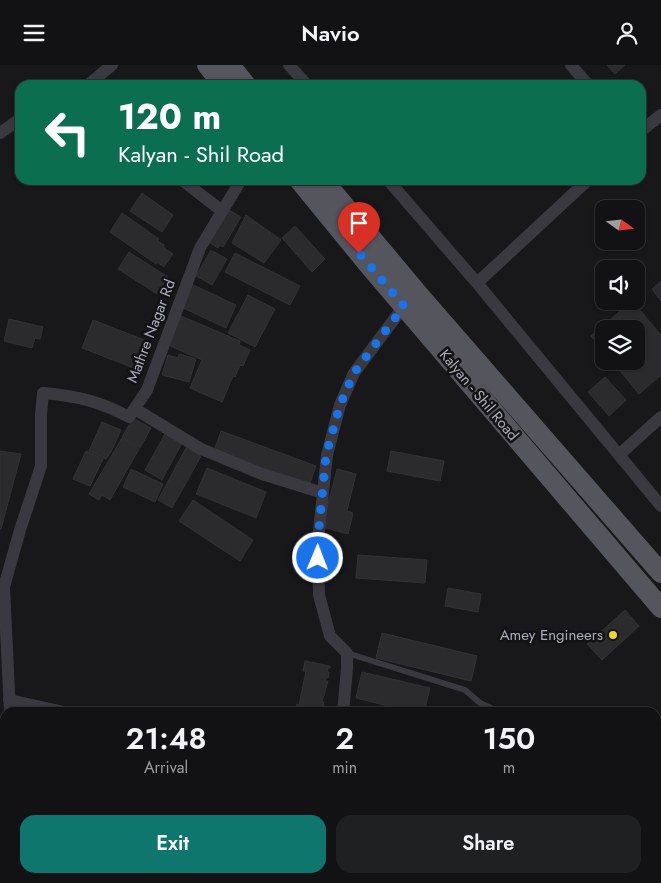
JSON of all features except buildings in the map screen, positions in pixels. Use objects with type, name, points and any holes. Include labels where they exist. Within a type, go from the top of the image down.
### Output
[{"type":"main road","points":[[206,65],[218,80]]},
{"type":"main road","points":[[230,65],[242,80]]},
{"type":"main road","name":"Kalyan - Shil Road","points":[[304,185],[661,573]]},
{"type":"main road","name":"Kalyan - Shil Road","points":[[327,185],[411,301],[661,608]]},
{"type":"street","points":[[94,80],[112,65]]},
{"type":"street","points":[[289,65],[302,80]]},
{"type":"street","points":[[571,65],[584,80]]},
{"type":"street","points":[[646,127],[661,115]]},
{"type":"street","points":[[0,133],[15,122]]},
{"type":"street","points":[[188,185],[222,211]]},
{"type":"street","name":"Mathre Nagar Rd","points":[[134,409],[147,390],[200,248],[238,185]]},
{"type":"street","points":[[392,185],[477,283],[661,506]]},
{"type":"street","points":[[477,283],[583,185]]},
{"type":"street","points":[[344,707],[347,653],[330,636],[319,595],[318,539],[326,455],[340,405],[354,373],[411,301]]},
{"type":"street","points":[[10,706],[4,587],[41,466],[43,393],[74,396],[112,409],[128,417],[134,409],[201,449],[262,474],[322,493]]},
{"type":"street","points":[[620,454],[661,417]]},
{"type":"lane","points":[[347,653],[465,690],[480,703],[489,707]]},
{"type":"place","name":"Amey Engineers","points":[[613,635]]},
{"type":"route","points":[[318,558],[326,455],[340,405],[354,373],[404,306],[359,253]]}]
